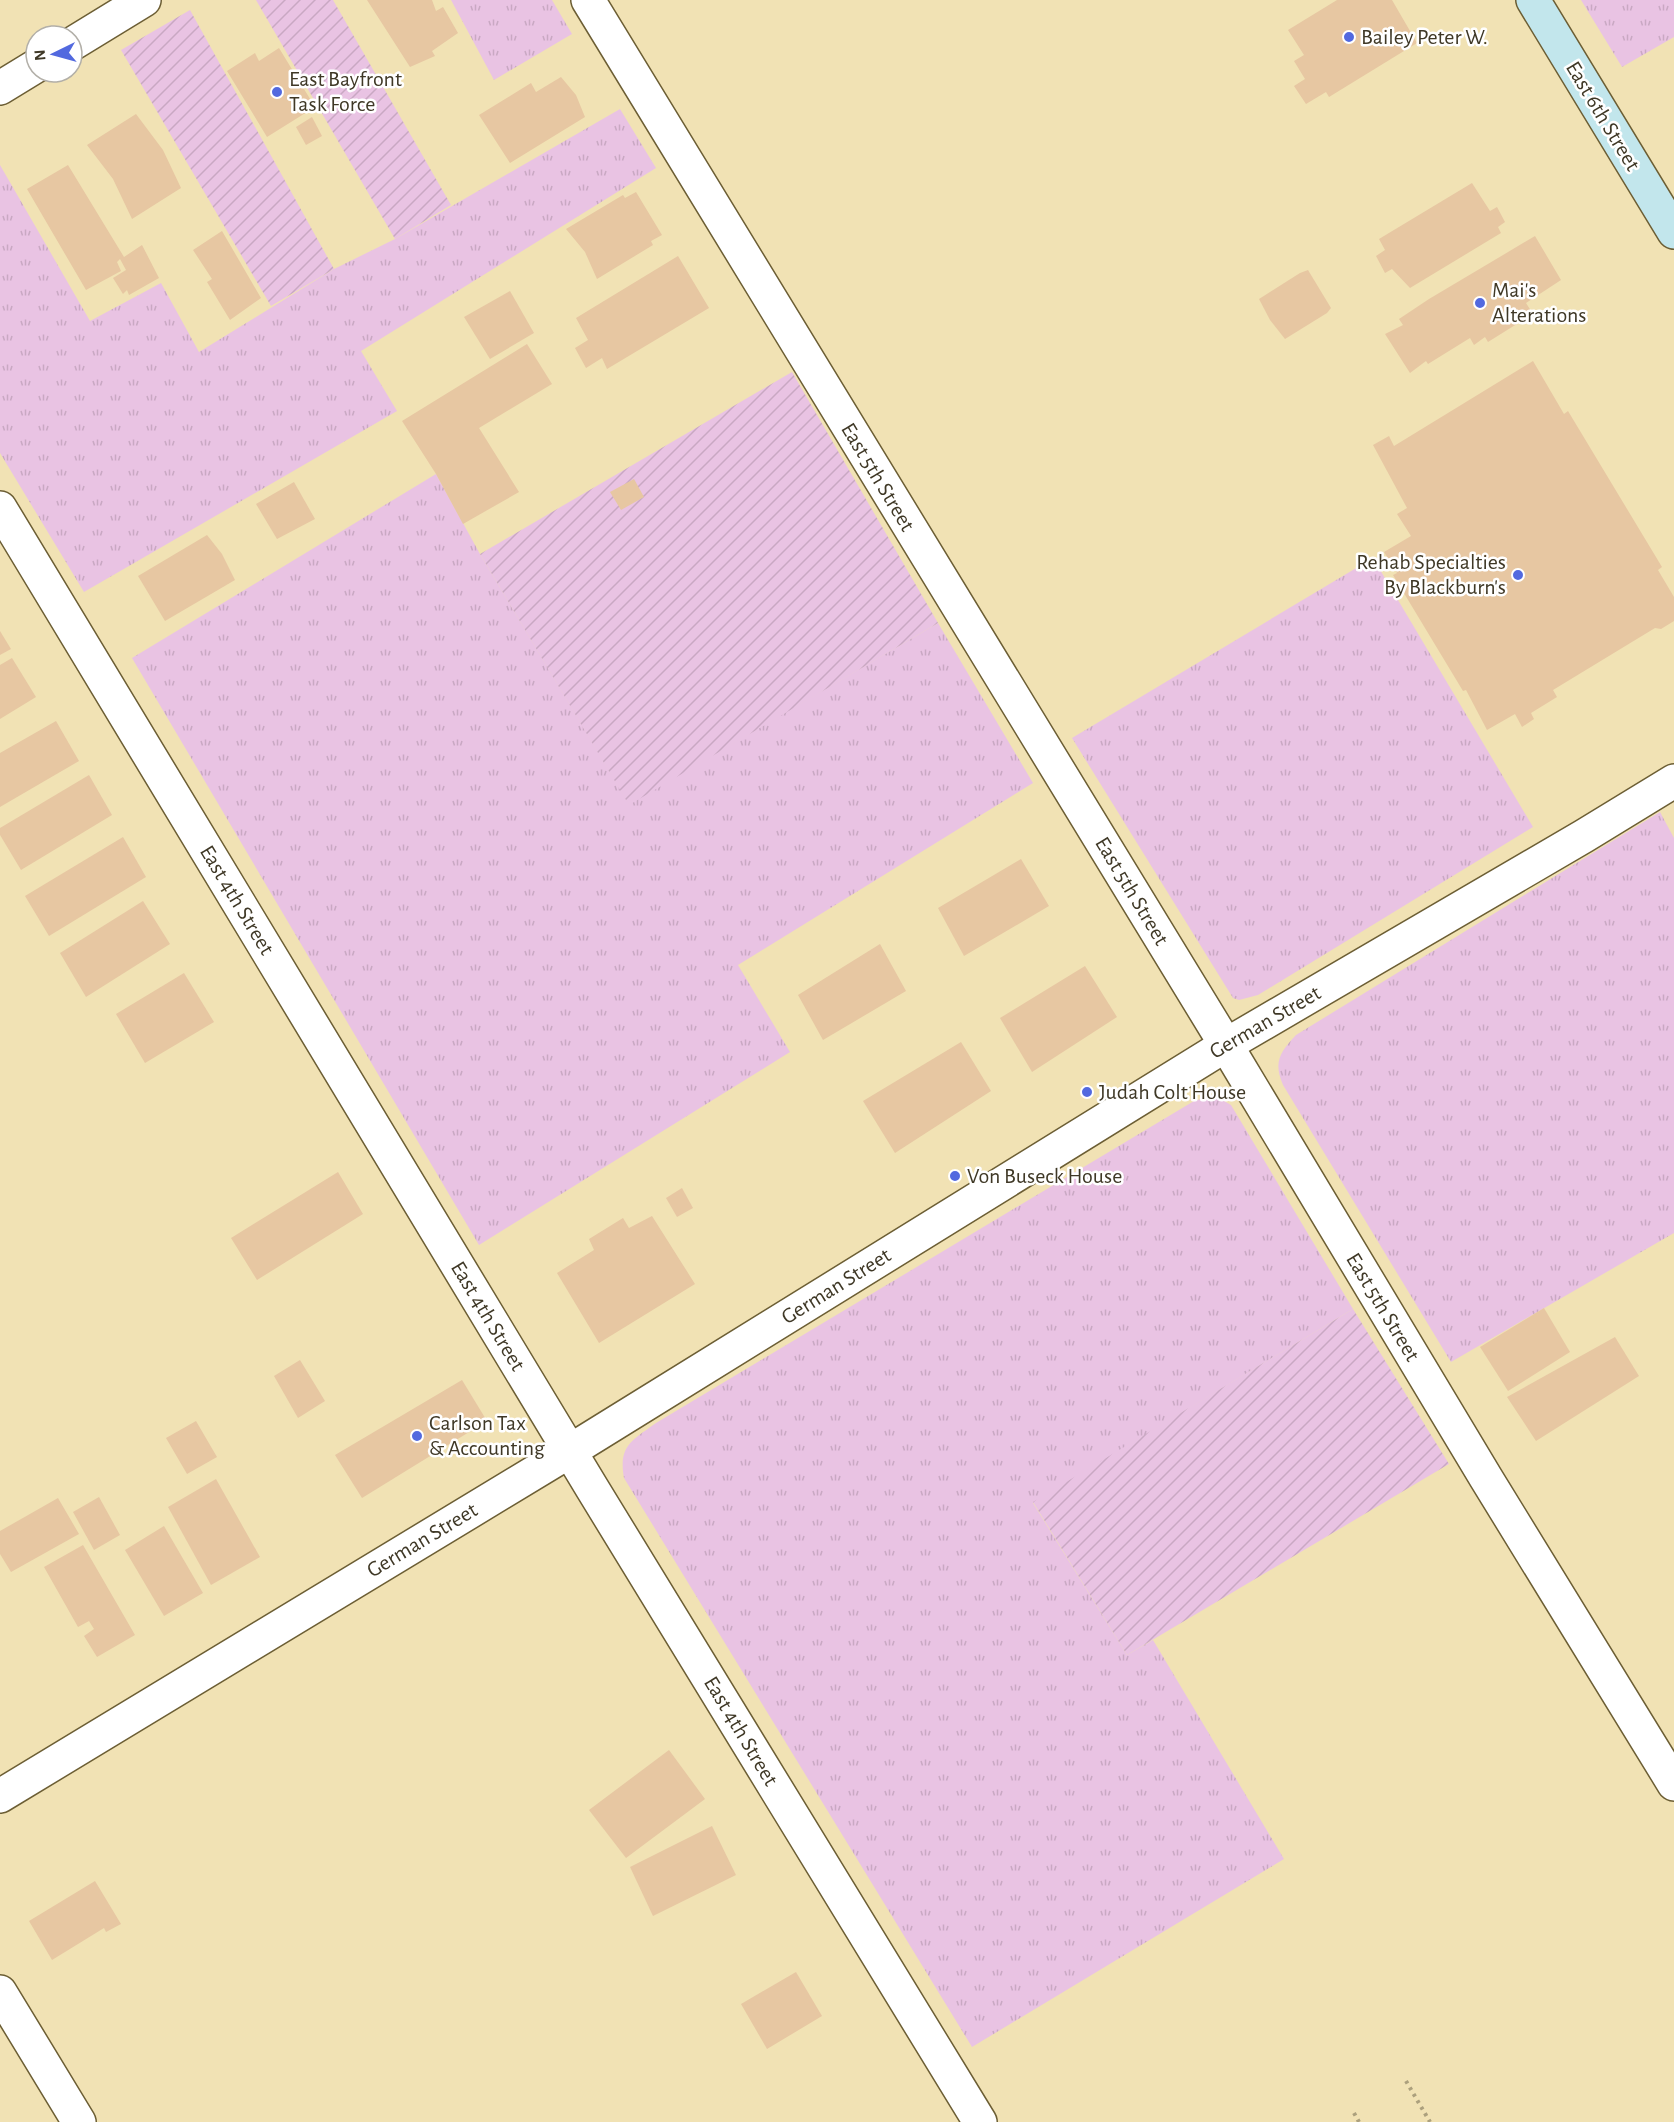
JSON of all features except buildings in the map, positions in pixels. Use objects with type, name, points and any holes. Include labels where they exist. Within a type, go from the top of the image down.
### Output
[{"type":"main road","name":"East 6th Street","points":[[1533,0],[1674,232]]},
{"type":"street","points":[[84,37],[144,0]]},
{"type":"street","name":"East 5th Street","points":[[588,0],[1674,1784]]},
{"type":"street","points":[[0,88],[24,73]]},
{"type":"street","name":"East 4th Street","points":[[0,508],[570,1451],[980,2122]]},
{"type":"street","name":"German Street","points":[[0,1796],[570,1451],[1226,1045],[1674,781]]},
{"type":"street","points":[[0,1992],[79,2122]]},
{"type":"path","points":[[1406,2081],[1430,2122]]},
{"type":"path","points":[[1354,2113],[1359,2122]]},
{"type":"green space","points":[[256,0],[333,0],[451,205],[395,239]]},
{"type":"green space","points":[[451,0],[552,0],[572,34],[494,80]]},
{"type":"green space","points":[[1581,0],[1674,0],[1674,37],[1622,67]]},
{"type":"green space","points":[[190,10],[334,269],[271,306],[121,50]]},
{"type":"green space","points":[[620,109],[656,168],[361,351],[397,411],[84,592],[0,453],[0,165],[90,321],[161,283],[199,352],[334,269],[395,239]]},
{"type":"green space","points":[[792,372],[938,623],[629,805],[480,554]]},
{"type":"green space","points":[[436,474],[480,554],[629,804],[938,623],[1033,783],[738,965],[790,1052],[479,1245],[132,658]]},
{"type":"green space","points":[[1373,558],[1533,827],[1258,995],[1239,1000],[1233,998],[1072,738]]},
{"type":"green space","points":[[1660,812],[1674,838],[1674,1233],[1451,1362],[1283,1085],[1278,1064],[1282,1052],[1296,1035]]},
{"type":"green space","points":[[1208,1097],[1219,1098],[1231,1105],[1353,1309],[1033,1503],[1127,1655],[1153,1640],[1284,1859],[972,2047],[624,1478],[623,1458],[634,1439],[656,1423],[1194,1101]]},
{"type":"green space","points":[[1353,1309],[1449,1464],[1127,1655],[1033,1502]]},
{"type":"place","name":"Bailey Peter W.","points":[[1349,37]]},
{"type":"place","name":"East Bayfront Task Force","points":[[277,92]]},
{"type":"place","name":"Mai's Alterations","points":[[1480,303]]},
{"type":"place","name":"Rehab Specialties By Blackburn's","points":[[1518,575]]},
{"type":"place","name":"Judah Colt House","points":[[1087,1092]]},
{"type":"place","name":"Von Buseck House","points":[[955,1176]]},
{"type":"place","name":"Carlson Tax & Accounting","points":[[417,1436]]}]
